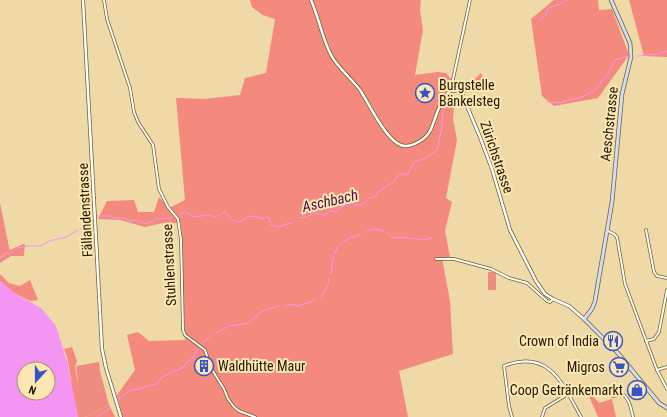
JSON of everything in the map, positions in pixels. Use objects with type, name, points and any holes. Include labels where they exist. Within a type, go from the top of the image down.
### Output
[{"type":"main road","name":"Aeschstrasse","points":[[584,319],[592,309],[595,301],[608,231],[614,188],[622,94],[631,57],[630,43],[611,0]]},
{"type":"main road","name":"Zürichstrasse","points":[[584,319],[617,352],[659,403],[667,408]]},
{"type":"street","name":"Fällandenstrasse","points":[[84,0],[102,349],[106,368],[121,417]]},
{"type":"street","name":"Stuhlenstrasse","points":[[104,0],[107,19],[130,88],[134,112],[138,122],[153,145],[159,189],[168,208],[178,220],[181,240],[183,330],[185,335],[206,350],[211,368],[234,407],[239,411],[255,417]]},
{"type":"street","points":[[311,0],[319,20],[326,46],[332,57],[360,89],[380,123],[390,136],[399,145],[408,146],[425,138],[430,132],[439,108],[447,93],[452,90],[470,0]]},
{"type":"street","name":"Zürichstrasse","points":[[452,90],[456,90],[462,94],[492,169],[504,215],[513,237],[540,288],[553,299],[569,306],[584,319]]},
{"type":"street","points":[[646,230],[654,272],[657,276],[667,278]]},
{"type":"street","points":[[608,231],[617,237],[624,280],[646,341],[667,389]]},
{"type":"street","points":[[436,259],[454,259],[491,269],[509,278],[527,283],[547,301],[550,302],[553,299]]},
{"type":"street","points":[[646,341],[654,339],[659,332],[667,290]]},
{"type":"street","points":[[512,417],[509,406],[504,366],[527,362],[542,365],[556,375],[580,417]]},
{"type":"street","points":[[658,370],[667,367]]},
{"type":"street","points":[[542,417],[545,408],[568,394]]},
{"type":"street","points":[[613,396],[623,394],[629,400],[633,417]]},
{"type":"shaded area","points":[[250,0],[421,0],[420,10],[423,30],[415,75],[438,72],[446,73],[452,80],[451,86],[443,98],[452,99],[454,106],[453,119],[457,140],[446,198],[452,202],[445,231],[450,257],[442,258],[450,301],[453,354],[399,371],[408,417],[123,417],[117,395],[135,370],[127,335],[138,332],[149,341],[185,340],[181,223],[163,223],[145,227],[120,220],[98,219],[107,201],[134,200],[138,212],[154,212],[159,197],[169,208],[185,200],[176,98],[204,99],[240,95],[245,78],[266,73],[275,19],[263,15],[252,7]],"holes":[[[208,353],[213,368],[204,371],[200,367],[201,360]]]},
{"type":"shaded area","points":[[554,0],[598,0],[599,10],[612,9],[629,55],[598,98],[554,106],[542,96],[531,19]]},
{"type":"shaded area","points":[[629,0],[667,0],[667,57],[644,56]]},
{"type":"shaded area","points":[[481,73],[484,81],[465,93],[462,84],[472,82]]},
{"type":"shaded area","points":[[0,203],[10,252],[5,253],[0,257]]},
{"type":"shaded area","points":[[25,244],[24,256],[11,256],[0,263],[0,257],[15,247]]},
{"type":"shaded area","points":[[488,272],[496,272],[496,290],[488,290]]},
{"type":"shaded area","points":[[0,274],[9,283],[20,286],[30,280],[38,300],[30,301],[14,293],[0,281]]},
{"type":"shaded area","points":[[0,281],[14,293],[41,308],[56,326],[67,361],[78,417],[0,417]]},
{"type":"shaded area","points":[[72,347],[77,361],[75,366],[81,403],[75,401],[67,357],[64,349]]},
{"type":"shaded area","points":[[209,353],[210,362],[213,368],[203,371],[200,367],[201,360]]},
{"type":"shaded area","points":[[99,362],[109,405],[85,417],[78,417],[71,382],[78,381],[76,366]]},
{"type":"shaded area","points":[[592,395],[599,403],[612,399],[616,417],[598,417],[589,396]]},
{"type":"shaded area","points":[[109,405],[115,417],[85,417]]},
{"type":"waterway","points":[[540,20],[545,16],[548,8],[556,6],[567,0]]},
{"type":"waterway","name":"Aschbach","points":[[637,56],[659,54],[667,51]]},
{"type":"waterway","name":"Aschbach","points":[[547,102],[560,103],[581,97],[593,91],[608,75],[615,60],[629,56]]},
{"type":"waterway","name":"Aschbach","points":[[466,90],[478,81],[482,81]]},
{"type":"waterway","name":"Aschbach","points":[[299,218],[307,217],[313,213],[324,215],[330,211],[336,212],[341,207],[351,203],[362,205],[369,198],[375,197],[378,192],[392,183],[399,174],[408,174],[414,162],[426,158],[437,150],[442,127],[443,111],[449,103]]},
{"type":"waterway","name":"Aschbach","points":[[180,214],[185,212],[195,217],[208,215],[215,217],[226,212],[231,219],[236,222],[239,222],[249,216],[259,217],[261,219],[267,217],[269,218],[271,225],[279,227],[293,223]]},
{"type":"waterway","name":"Aschbach","points":[[97,216],[124,218],[130,221],[136,220],[146,224],[153,222],[155,219],[172,218]]},
{"type":"waterway","name":"Aschbach","points":[[81,229],[93,220]]},
{"type":"waterway","points":[[366,232],[375,229],[384,232]]},
{"type":"waterway","name":"Aschbach","points":[[0,258],[13,252],[17,248],[40,246],[49,241],[66,237],[78,230]]},
{"type":"waterway","points":[[387,233],[394,238],[404,237],[414,239]]},
{"type":"waterway","points":[[331,274],[333,258],[337,248],[346,240],[361,234]]},
{"type":"waterway","points":[[417,239],[424,240],[432,238]]},
{"type":"waterway","points":[[320,298],[325,291],[329,279]]},
{"type":"waterway","points":[[285,306],[292,304],[298,306],[315,300]]},
{"type":"waterway","points":[[216,333],[229,326],[248,323],[266,309],[279,306]]},
{"type":"waterway","points":[[202,343],[211,335]]},
{"type":"waterway","points":[[119,399],[132,389],[156,385],[162,377],[184,367],[186,363],[193,358],[198,348]]},
{"type":"waterway","points":[[98,416],[110,408]]},
{"type":"place","name":"Burgstelle Bänkelsteg","points":[[425,93]]},
{"type":"place","name":"Crown of India","points":[[613,341]]},
{"type":"place","name":"Waldhütte Maur","points":[[204,366]]},
{"type":"place","name":"Migros","points":[[619,367]]},
{"type":"place","name":"Coop Getränkemarkt","points":[[637,390]]}]
